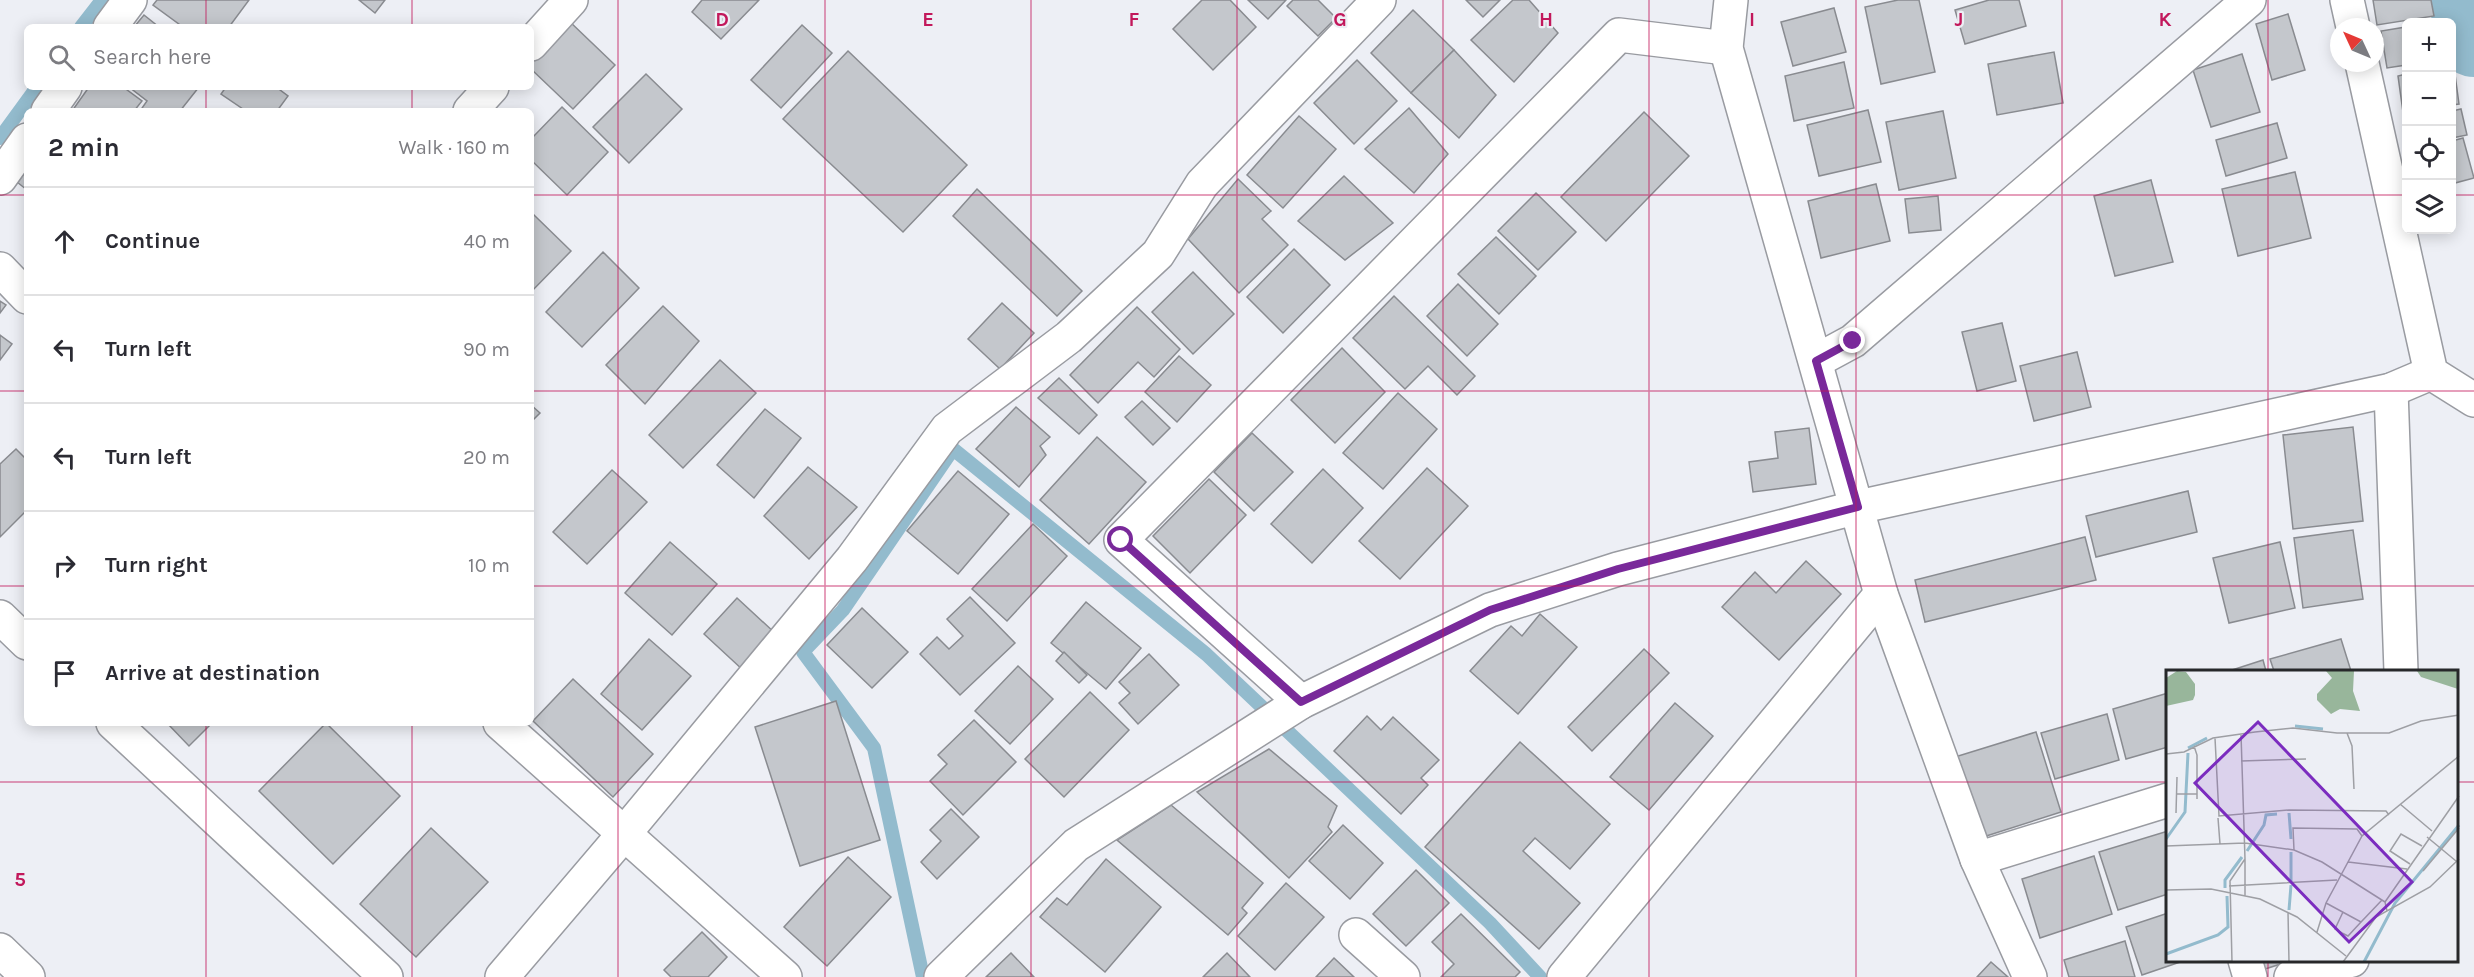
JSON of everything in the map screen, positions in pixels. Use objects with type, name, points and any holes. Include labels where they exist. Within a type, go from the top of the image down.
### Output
[{"type":"street","points":[[112,24],[130,0]]},
{"type":"street","points":[[534,41],[571,0]]},
{"type":"street","points":[[502,977],[852,559],[947,429],[1070,337],[1158,254],[1202,184],[1378,0]]},
{"type":"street","points":[[1731,0],[1726,48],[1881,594],[1977,859],[2030,977]]},
{"type":"street","points":[[1816,361],[1853,341],[2249,0]]},
{"type":"street","points":[[2347,0],[2351,18]]},
{"type":"street","points":[[1301,702],[1121,540],[1619,35],[1726,48]]},
{"type":"street","points":[[2363,72],[2431,373],[2474,400]]},
{"type":"street","points":[[50,108],[63,90]]},
{"type":"street","points":[[474,108],[489,90]]},
{"type":"street","points":[[0,178],[24,144]]},
{"type":"street","points":[[0,269],[24,294]]},
{"type":"street","points":[[941,977],[1076,845],[1301,702],[1490,610],[1618,569],[1858,507],[2391,390],[2431,373]]},
{"type":"street","points":[[2391,390],[2401,670]]},
{"type":"street","points":[[1564,977],[1881,594]]},
{"type":"street","points":[[0,617],[24,640]]},
{"type":"street","points":[[116,726],[386,977]]},
{"type":"street","points":[[503,726],[785,977]]},
{"type":"street","points":[[1977,859],[2166,801]]},
{"type":"street","points":[[1356,935],[1403,977]]},
{"type":"street","points":[[0,950],[28,977]]},
{"type":"street","points":[[2246,962],[2250,977]]},
{"type":"street","points":[[2291,977],[2345,962]]},
{"type":"building","points":[[157,0],[249,0],[231,24],[179,24],[153,5]]},
{"type":"building","points":[[359,0],[385,0],[375,13]]},
{"type":"building","points":[[702,0],[759,0],[721,39],[692,12]]},
{"type":"building","points":[[1202,0],[1230,0],[1256,27],[1213,70],[1173,29]]},
{"type":"building","points":[[1248,0],[1286,0],[1268,19]]},
{"type":"building","points":[[1293,0],[1318,0],[1336,18],[1318,36],[1287,6]]},
{"type":"building","points":[[1466,0],[1500,0],[1483,17]]},
{"type":"building","points":[[1513,0],[1529,0],[1558,33],[1514,82],[1471,40]]},
{"type":"building","points":[[1898,0],[1919,0],[1935,72],[1881,84],[1865,7]]},
{"type":"building","points":[[1989,0],[2019,0],[2026,26],[1965,44],[1955,10]]},
{"type":"building","points":[[2373,0],[2431,0],[2434,16],[2402,18],[2402,21],[2384,24],[2384,18],[2376,18]]},
{"type":"building","points":[[1834,8],[1846,52],[1793,66],[1781,22]]},
{"type":"building","points":[[1413,10],[1454,50],[1411,93],[1371,53]]},
{"type":"building","points":[[2288,14],[2305,70],[2272,80],[2256,24]]},
{"type":"building","points":[[144,15],[155,24],[136,24]]},
{"type":"building","points":[[568,20],[615,65],[573,109],[534,72],[534,55]]},
{"type":"building","points":[[802,25],[832,53],[781,108],[751,80]]},
{"type":"building","points":[[2402,28],[2402,66],[2387,68],[2384,31]]},
{"type":"building","points":[[1454,50],[1496,95],[1459,138],[1411,93]]},
{"type":"building","points":[[848,51],[967,165],[903,232],[783,119]]},
{"type":"building","points":[[2054,52],[2063,103],[1997,115],[1988,64]]},
{"type":"building","points":[[2242,54],[2260,112],[2211,127],[2193,70]]},
{"type":"building","points":[[1357,60],[1397,101],[1354,144],[1314,103]]},
{"type":"building","points":[[1844,62],[1854,108],[1794,121],[1785,76]]},
{"type":"building","points":[[646,74],[682,109],[629,163],[593,127]]},
{"type":"building","points":[[2402,75],[2402,105],[2398,76]]},
{"type":"building","points":[[2456,82],[2459,104],[2456,104]]},
{"type":"building","points":[[87,90],[127,90],[142,101],[136,108],[74,108]]},
{"type":"building","points":[[133,90],[197,90],[182,108],[142,108],[147,101]]},
{"type":"building","points":[[224,90],[280,90],[288,96],[279,108],[242,108],[221,94]]},
{"type":"building","points":[[562,107],[608,152],[567,195],[534,163],[534,136]]},
{"type":"building","points":[[1409,108],[1448,154],[1414,193],[1365,149]]},
{"type":"building","points":[[2461,109],[2467,135],[2456,137],[2456,110]]},
{"type":"building","points":[[1868,110],[1881,162],[1819,176],[1807,125]]},
{"type":"building","points":[[1943,111],[1956,178],[1899,190],[1886,122]]},
{"type":"building","points":[[1644,112],[1689,156],[1606,241],[1561,197]]},
{"type":"building","points":[[1299,116],[1336,149],[1283,208],[1247,175]]},
{"type":"building","points":[[2277,123],[2287,158],[2226,176],[2216,140]]},
{"type":"building","points":[[2463,138],[2474,178],[2456,183],[2456,180],[2456,140]]},
{"type":"building","points":[[2295,172],[2311,238],[2238,256],[2222,189]]},
{"type":"building","points":[[24,174],[24,188],[17,182]]},
{"type":"building","points":[[1344,176],[1393,223],[1345,260],[1298,221]]},
{"type":"building","points":[[1238,179],[1271,211],[1262,219],[1288,245],[1239,293],[1188,239]]},
{"type":"building","points":[[2151,180],[2173,262],[2115,276],[2094,196]]},
{"type":"building","points":[[1876,184],[1890,241],[1821,258],[1808,201]]},
{"type":"building","points":[[977,189],[1082,291],[1057,316],[953,216]]},
{"type":"building","points":[[1536,193],[1576,232],[1538,270],[1498,231]]},
{"type":"building","points":[[1938,196],[1941,230],[1909,233],[1905,199]]},
{"type":"building","points":[[534,215],[571,251],[534,289]]},
{"type":"building","points":[[1496,237],[1536,276],[1499,314],[1458,274]]},
{"type":"building","points":[[1294,249],[1330,285],[1283,333],[1247,297]]},
{"type":"building","points":[[603,252],[639,288],[582,347],[546,312]]},
{"type":"building","points":[[1193,272],[1234,314],[1193,354],[1152,312]]},
{"type":"building","points":[[1458,284],[1498,324],[1467,356],[1427,316]]},
{"type":"building","points":[[1394,296],[1475,376],[1457,395],[1428,366],[1405,389],[1353,338]]},
{"type":"building","points":[[0,301],[6,305],[0,313]]},
{"type":"building","points":[[1002,303],[1034,333],[1000,369],[968,339]]},
{"type":"building","points":[[663,306],[699,341],[645,404],[606,365]]},
{"type":"building","points":[[1137,307],[1180,349],[1154,377],[1138,362],[1098,403],[1070,375]]},
{"type":"building","points":[[2002,323],[2016,381],[1977,391],[1962,332]]},
{"type":"building","points":[[0,335],[12,344],[0,360]]},
{"type":"building","points":[[1342,348],[1385,392],[1335,443],[1291,400]]},
{"type":"building","points":[[2077,352],[2091,407],[2034,421],[2020,366]]},
{"type":"building","points":[[1179,356],[1211,385],[1177,422],[1145,392]]},
{"type":"building","points":[[720,360],[756,393],[683,468],[649,435]]},
{"type":"building","points":[[1059,378],[1097,415],[1079,434],[1038,398]]},
{"type":"building","points":[[1398,393],[1437,429],[1383,489],[1343,453]]},
{"type":"building","points":[[1142,401],[1170,428],[1153,445],[1125,417]]},
{"type":"building","points":[[1016,407],[1050,437],[1040,446],[1046,455],[1019,487],[976,449]]},
{"type":"building","points":[[534,408],[540,413],[534,419]]},
{"type":"building","points":[[765,409],[801,438],[754,498],[717,465]]},
{"type":"building","points":[[2353,427],[2363,521],[2293,529],[2283,435]]},
{"type":"building","points":[[1809,428],[1816,484],[1753,492],[1749,462],[1778,458],[1775,432]]},
{"type":"building","points":[[1252,433],[1293,472],[1254,511],[1214,472]]},
{"type":"building","points":[[1097,437],[1146,482],[1089,544],[1040,500]]},
{"type":"building","points":[[16,449],[24,457],[24,513],[0,537],[0,464]]},
{"type":"building","points":[[808,467],[857,507],[809,559],[764,516]]},
{"type":"building","points":[[1427,468],[1468,506],[1400,579],[1359,541]]},
{"type":"building","points":[[1323,469],[1363,508],[1312,563],[1271,524]]},
{"type":"building","points":[[612,470],[647,502],[587,564],[553,532]]},
{"type":"building","points":[[958,471],[1009,514],[958,574],[907,531]]},
{"type":"building","points":[[1209,479],[1246,515],[1190,573],[1153,536]]},
{"type":"building","points":[[2188,491],[2197,532],[2096,557],[2086,516]]},
{"type":"building","points":[[1033,524],[1067,556],[1007,621],[972,589]]},
{"type":"building","points":[[2353,530],[2363,599],[2303,608],[2294,538]]},
{"type":"building","points":[[2085,537],[2096,580],[1925,622],[1915,580]]},
{"type":"building","points":[[670,542],[717,584],[672,635],[625,593]]},
{"type":"building","points":[[2280,542],[2295,608],[2229,623],[2213,558]]},
{"type":"building","points":[[1806,561],[1841,594],[1779,660],[1722,607],[1755,572],[1776,593]]},
{"type":"building","points":[[970,597],[1015,643],[960,695],[920,654],[937,637],[949,649],[963,636],[947,619]]},
{"type":"building","points":[[737,598],[776,634],[744,671],[704,634]]},
{"type":"building","points":[[1086,602],[1141,648],[1106,689],[1051,643]]},
{"type":"building","points":[[862,608],[908,652],[872,688],[827,645]]},
{"type":"building","points":[[1540,614],[1577,647],[1518,714],[1470,671],[1511,626],[1522,636]]},
{"type":"building","points":[[649,639],[691,676],[642,730],[601,694]]},
{"type":"building","points":[[2341,639],[2351,670],[2274,670],[2270,659]]},
{"type":"building","points":[[1644,649],[1669,673],[1592,751],[1568,727]]},
{"type":"building","points":[[1064,652],[1087,675],[1079,683],[1056,661]]},
{"type":"building","points":[[1149,654],[1179,685],[1138,724],[1119,703],[1130,693],[1119,682]]},
{"type":"building","points":[[2263,660],[2266,670],[2232,670]]},
{"type":"building","points":[[1018,666],[1053,699],[1010,744],[975,711]]},
{"type":"building","points":[[573,679],[653,754],[613,797],[534,720]]},
{"type":"building","points":[[1090,692],[1129,730],[1064,797],[1025,759]]},
{"type":"building","points":[[2166,694],[2166,748],[2126,759],[2113,709]]},
{"type":"building","points":[[836,701],[880,840],[800,866],[755,727]]},
{"type":"building","points":[[1675,703],[1713,736],[1649,810],[1610,777]]},
{"type":"building","points":[[2107,714],[2119,760],[2055,779],[2041,733]]},
{"type":"building","points":[[1367,716],[1381,730],[1393,717],[1439,760],[1421,778],[1428,785],[1401,814],[1334,751]]},
{"type":"building","points":[[974,720],[1016,762],[963,815],[930,781],[947,764],[938,755]]},
{"type":"building","points":[[170,726],[209,726],[189,746]]},
{"type":"building","points":[[323,726],[329,726],[400,796],[333,864],[259,791]]},
{"type":"building","points":[[2036,732],[2061,812],[1980,838],[1955,757]]},
{"type":"building","points":[[1520,742],[1610,824],[1570,869],[1535,838],[1523,851],[1580,903],[1539,949],[1425,847]]},
{"type":"building","points":[[1269,749],[1337,806],[1328,827],[1332,832],[1289,878],[1197,792]]},
{"type":"building","points":[[1171,805],[1263,883],[1242,908],[1247,913],[1228,935],[1117,840]]},
{"type":"building","points":[[951,809],[979,837],[937,879],[921,862],[941,841],[930,830]]},
{"type":"building","points":[[1343,825],[1383,863],[1350,899],[1309,861]]},
{"type":"building","points":[[431,828],[488,882],[416,957],[360,904]]},
{"type":"building","points":[[2166,832],[2166,895],[2118,910],[2099,852]]},
{"type":"building","points":[[2094,856],[2112,914],[2040,938],[2022,879]]},
{"type":"building","points":[[848,857],[891,897],[827,966],[784,927]]},
{"type":"building","points":[[1106,859],[1161,907],[1105,972],[1040,917],[1057,898],[1067,905]]},
{"type":"building","points":[[1416,870],[1449,903],[1406,946],[1373,914]]},
{"type":"building","points":[[1286,883],[1324,917],[1275,970],[1238,936]]},
{"type":"building","points":[[1461,914],[1520,972],[1515,977],[1441,977],[1454,964],[1432,942]]},
{"type":"building","points":[[2166,914],[2166,962],[2180,962],[2142,975],[2126,927]]},
{"type":"building","points":[[702,932],[727,957],[708,977],[671,977],[664,970]]},
{"type":"building","points":[[2125,941],[2135,977],[2069,977],[2064,960]]},
{"type":"building","points":[[1011,953],[1034,977],[986,977]]},
{"type":"building","points":[[1227,953],[1250,977],[1203,977]]},
{"type":"building","points":[[1334,958],[1354,977],[1316,977]]},
{"type":"building","points":[[1991,962],[2008,977],[1977,977]]},
{"type":"building","points":[[2260,962],[2287,962],[2262,970]]},
{"type":"waterway","points":[[83,24],[102,0]]},
{"type":"waterway","points":[[2468,0],[2474,38]]},
{"type":"waterway","points":[[0,138],[35,90]]},
{"type":"waterway","points":[[923,977],[874,748],[803,652],[843,610],[953,449],[1206,654],[1490,923],[1540,977]]},
{"type":"route","points":[[1121,540],[1301,702],[1490,610],[1618,569],[1858,507],[1816,361],[1853,341]]}]
